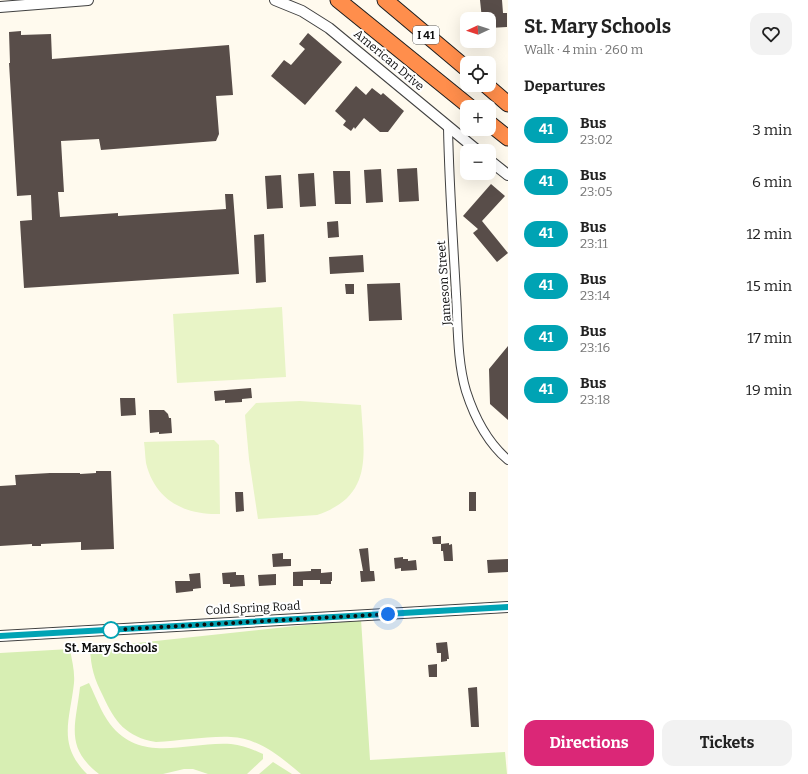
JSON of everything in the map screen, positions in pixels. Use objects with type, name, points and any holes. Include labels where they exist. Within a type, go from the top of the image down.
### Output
[{"type":"highway","name":"I 41","points":[[338,0],[461,100]]},
{"type":"highway","name":"I 41","points":[[385,0],[460,64]]},
{"type":"highway","points":[[494,92],[508,104]]},
{"type":"highway","points":[[496,128],[508,138]]},
{"type":"street","points":[[0,7],[88,0]]},
{"type":"street","name":"American Drive","points":[[275,0],[302,10],[329,28],[469,144]]},
{"type":"street","name":"Jameson Street","points":[[448,127],[462,374],[471,405],[486,433],[495,446],[508,460]]},
{"type":"street","points":[[496,166],[508,175]]},
{"type":"street","name":"Cold Spring Road","points":[[0,636],[508,607]]},
{"type":"green space","points":[[282,307],[286,377],[177,383],[173,314]]},
{"type":"green space","points":[[300,401],[361,405],[363,440],[362,471],[357,485],[348,497],[335,507],[317,515],[258,519],[249,459],[245,415],[256,403]]},
{"type":"green space","points":[[214,440],[219,445],[220,514],[195,512],[173,503],[156,487],[150,476],[146,463],[144,442]]},
{"type":"green space","points":[[361,619],[370,760],[505,752],[507,774],[301,774],[269,750],[241,738],[212,737],[156,742],[146,740],[129,732],[117,721],[97,684],[91,661],[90,648]]},
{"type":"green space","points":[[70,649],[74,679],[68,720],[69,742],[78,763],[87,774],[0,774],[0,653]]},
{"type":"green space","points":[[89,683],[110,724],[123,737],[136,744],[151,748],[166,748],[231,744],[239,745],[263,754],[263,759],[247,774],[208,774],[193,769],[184,769],[163,774],[99,774],[88,764],[81,754],[75,734],[80,687]]},
{"type":"green space","points":[[273,762],[292,774],[259,774]]},
{"type":"building","points":[[480,0],[502,0],[503,13],[507,13],[507,27],[496,28],[496,12],[481,12]]},
{"type":"building","points":[[21,31],[21,35],[51,34],[52,59],[229,45],[233,95],[216,96],[219,134],[216,141],[101,150],[99,139],[61,141],[64,192],[58,192],[60,217],[118,213],[118,216],[226,209],[225,194],[233,194],[239,274],[24,288],[20,221],[32,220],[31,195],[17,196],[9,63],[9,32]]},
{"type":"building","points":[[308,33],[342,62],[305,105],[271,76],[284,60],[291,65],[305,49],[299,44]]},
{"type":"building","points":[[356,86],[366,95],[372,88],[381,95],[383,93],[404,111],[388,132],[380,132],[364,118],[355,129],[354,127],[351,131],[343,125],[346,121],[335,111]]},
{"type":"building","points":[[417,168],[419,201],[399,202],[397,169]]},
{"type":"building","points":[[381,169],[383,202],[366,203],[364,170]]},
{"type":"building","points":[[333,171],[350,171],[351,204],[335,204]]},
{"type":"building","points":[[314,173],[316,206],[300,207],[298,174]]},
{"type":"building","points":[[281,175],[283,208],[267,209],[265,176]]},
{"type":"building","points":[[491,184],[505,196],[482,221],[508,253],[497,262],[473,233],[478,229],[463,216]]},
{"type":"building","points":[[338,221],[339,237],[328,238],[327,222]]},
{"type":"building","points":[[264,234],[266,282],[256,283],[254,235]]},
{"type":"building","points":[[363,255],[364,272],[330,274],[329,257]]},
{"type":"building","points":[[400,283],[402,320],[369,321],[367,284]]},
{"type":"building","points":[[345,284],[354,284],[354,294],[346,294]]},
{"type":"building","points":[[508,346],[508,420],[490,404],[489,369]]},
{"type":"building","points":[[251,388],[252,398],[242,399],[242,402],[225,403],[225,400],[215,401],[214,391]]},
{"type":"building","points":[[120,398],[135,398],[136,415],[121,416]]},
{"type":"building","points":[[149,410],[164,410],[168,414],[169,418],[171,418],[172,433],[150,433]]},
{"type":"building","points":[[96,471],[111,471],[114,549],[81,550],[81,542],[41,544],[41,546],[32,546],[32,544],[0,546],[0,486],[16,485],[15,475],[50,473],[80,474],[96,473]]},
{"type":"building","points":[[235,492],[243,492],[244,511],[236,512]]},
{"type":"building","points":[[469,492],[476,492],[476,511],[469,511]]},
{"type":"building","points":[[441,536],[441,544],[433,544],[432,537]]},
{"type":"building","points":[[449,543],[449,545],[452,544],[453,561],[444,561],[443,551],[441,551],[441,544]]},
{"type":"building","points":[[368,548],[370,571],[374,571],[375,581],[361,582],[360,571],[363,571],[359,549]]},
{"type":"building","points":[[283,553],[283,559],[291,559],[291,566],[273,567],[272,554]]},
{"type":"building","points":[[403,557],[403,559],[408,559],[408,561],[416,560],[417,570],[401,571],[401,568],[395,569],[394,558]]},
{"type":"building","points":[[508,559],[508,572],[488,573],[487,560]]},
{"type":"building","points":[[311,569],[321,569],[321,573],[332,572],[331,584],[320,584],[320,580],[303,580],[303,586],[293,586],[293,572],[311,571]]},
{"type":"building","points":[[236,572],[236,575],[244,575],[245,586],[230,587],[230,584],[223,584],[222,573]]},
{"type":"building","points":[[200,573],[201,588],[193,589],[193,591],[176,593],[175,581],[190,581],[189,574]]},
{"type":"building","points":[[276,574],[276,585],[259,586],[258,575]]},
{"type":"building","points":[[447,642],[449,659],[441,662],[441,653],[437,653],[436,643]]},
{"type":"building","points":[[437,664],[437,677],[429,677],[428,665]]},
{"type":"building","points":[[477,687],[479,727],[471,727],[468,688]]},
{"type":"bus line","name":"41","points":[[0,636],[508,607]]},
{"type":"place","name":"St. Mary Schools","points":[[111,630]]},
{"type":"route","points":[[111,630],[388,614]]}]
